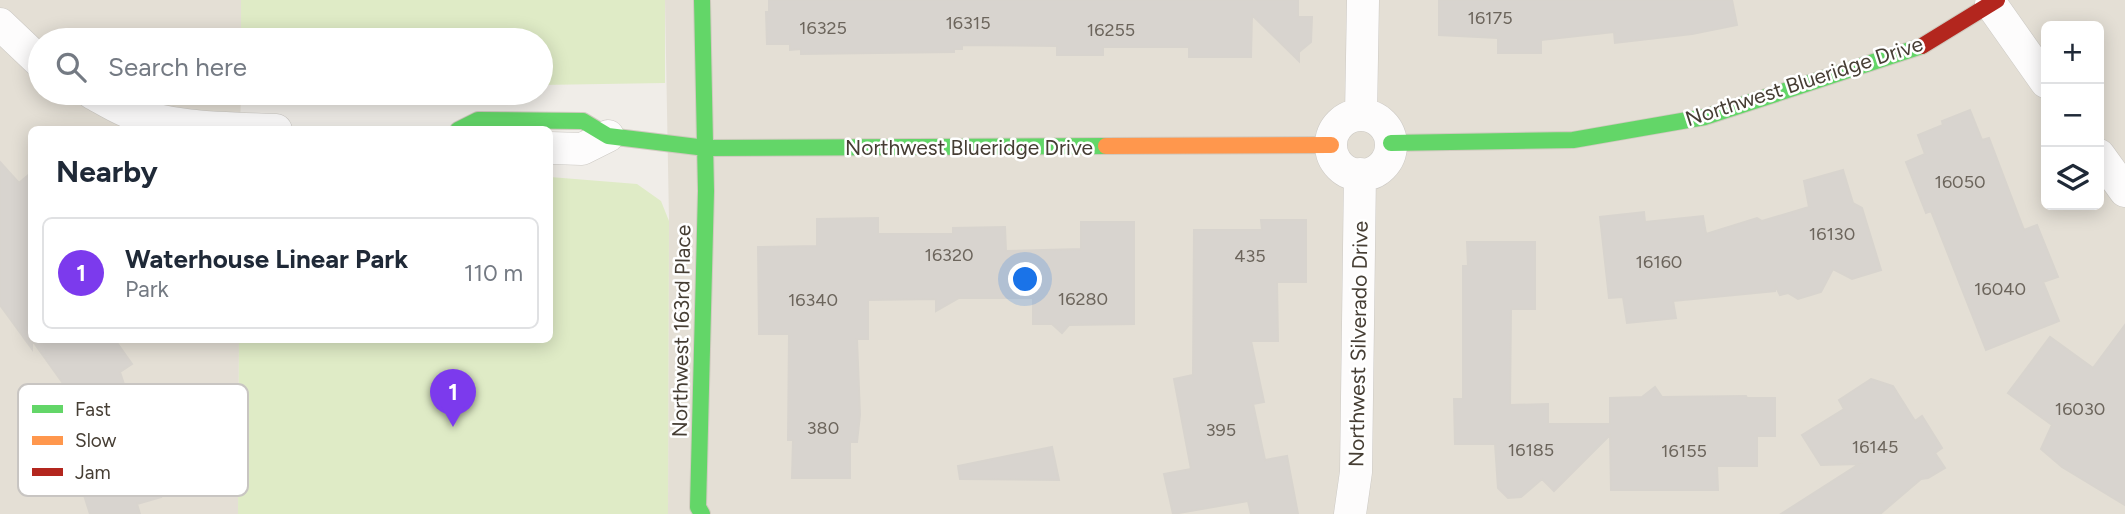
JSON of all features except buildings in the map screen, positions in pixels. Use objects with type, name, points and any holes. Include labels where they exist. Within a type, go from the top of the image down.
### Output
[{"type":"street","name":"Northwest 163rd Place","points":[[702,0],[706,148],[698,507],[702,514]]},
{"type":"street","points":[[1361,115],[1363,0]]},
{"type":"street","name":"Northwest Blueridge Drive","points":[[1391,143],[1573,140],[1705,117],[1919,49],[1994,2]]},
{"type":"street","points":[[1994,2],[2041,74]]},
{"type":"street","points":[[0,24],[28,51]]},
{"type":"street","points":[[114,105],[125,111],[170,123],[201,126]]},
{"type":"street","points":[[1361,115],[1379,121],[1388,132],[1391,143],[1383,164],[1371,172],[1360,174],[1340,166],[1331,145],[1332,135],[1338,125],[1350,117],[1361,115]]},
{"type":"street","name":"Northwest Blueridge Drive","points":[[465,126],[478,120],[583,121],[608,136],[706,148],[1331,145]]},
{"type":"street","name":"Northwest Blueridge Drive","points":[[553,148],[582,149],[608,136]]},
{"type":"street","points":[[2104,162],[2125,191]]},
{"type":"street","name":"Northwest Silverado Drive","points":[[1350,514],[1356,472],[1360,174]]},
{"type":"shaded area","points":[[0,0],[241,0],[241,28],[28,28],[28,105],[241,105],[240,126],[28,126],[28,343],[239,343],[239,384],[18,384],[18,496],[238,496],[238,514],[0,514]]},
{"type":"shaded area","points":[[665,0],[2125,0],[2125,514],[668,514],[669,221]]},
{"type":"green space","points":[[241,0],[665,0],[665,83],[553,85],[553,28],[241,28]]},
{"type":"green space","points":[[553,177],[637,184],[661,201],[669,221],[668,514],[238,514],[238,496],[248,496],[248,384],[239,384],[239,343],[553,343]]},
{"type":"traffic: fast","points":[[702,0],[706,191],[698,507],[702,514]]},
{"type":"traffic: fast","points":[[1391,143],[1573,140],[1705,117],[1922,46]]},
{"type":"traffic: fast","points":[[466,126],[478,120],[583,121],[608,136],[706,148],[1106,146]]},
{"type":"traffic: slow","points":[[1106,146],[1331,145]]},
{"type":"traffic: jam","points":[[1922,46],[1997,0]]},
{"type":"place","name":"Waterhouse Linear Park","points":[[453,427]]}]
